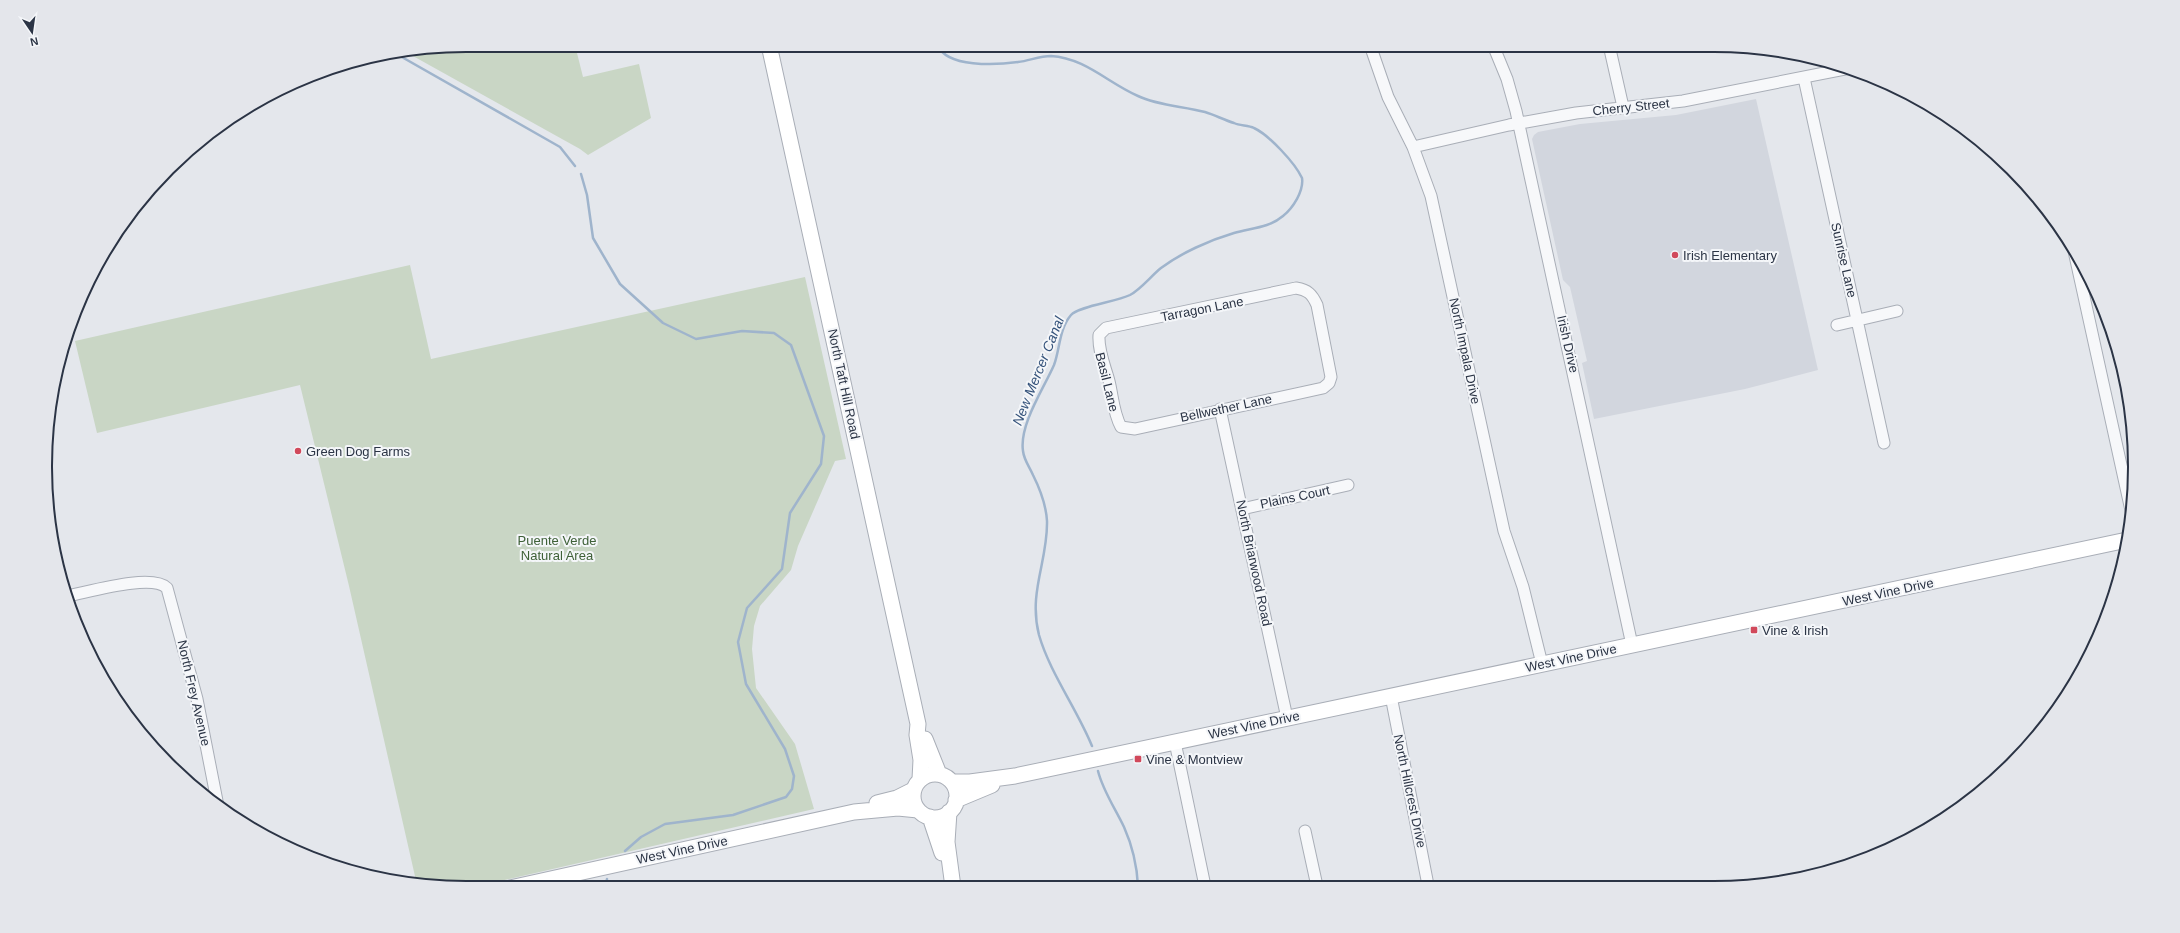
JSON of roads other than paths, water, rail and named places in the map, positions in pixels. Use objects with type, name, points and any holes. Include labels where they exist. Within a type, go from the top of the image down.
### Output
[{"type":"street","name":"North Taft Hill Road","points":[[771,52],[918,724],[946,778]]},
{"type":"street","name":"North Impala Drive","points":[[1372,52],[1388,98],[1413,147],[1431,196],[1504,531],[1523,587],[1542,664]]},
{"type":"street","name":"Irish Drive","points":[[1496,52],[1512,94],[1632,645]]},
{"type":"street","points":[[1610,52],[1622,107]]},
{"type":"street","name":"Cherry Street","points":[[1413,147],[1518,124],[1622,107],[1684,101],[1837,71]]},
{"type":"street","name":"Sunrise Lane","points":[[1804,78],[1884,443]]},
{"type":"street","points":[[2078,271],[2127,492]]},
{"type":"street","name":"Tarragon Lane","points":[[1099,335],[1106,328],[1296,288],[1307,291],[1313,296],[1317,306],[1330,368],[1331,377],[1329,383]]},
{"type":"street","points":[[1836,325],[1897,311]]},
{"type":"street","name":"Basil Lane","points":[[1099,335],[1099,345],[1109,381],[1116,416],[1121,427]]},
{"type":"street","name":"Bellwether Lane","points":[[1121,427],[1135,429],[1303,391],[1315,392],[1329,383]]},
{"type":"street","name":"North Briarwood Road","points":[[1220,409],[1287,718]]},
{"type":"street","name":"Plains Court","points":[[1242,509],[1348,485]]},
{"type":"street","name":"West Vine Drive","points":[[854,812],[870,804],[897,798],[930,774],[970,782],[1014,776],[2121,541]]},
{"type":"street","name":"North Frey Avenue","points":[[72,595],[137,582],[155,581],[162,584],[170,597],[197,699],[216,797]]},
{"type":"street","name":"North Hillcrest Drive","points":[[1391,696],[1427,881]]},
{"type":"street","name":"North Taft Hill Road","points":[[917,784],[921,760],[917,735],[918,724]]},
{"type":"street","points":[[1175,742],[1204,881]]},
{"type":"street","name":"West Vine Drive","points":[[542,881],[854,812],[898,808],[924,814],[943,816],[952,806],[983,787],[1005,782],[1014,776]]},
{"type":"street","points":[[946,778],[956,790],[947,832],[951,879]]},
{"type":"street","points":[[917,784],[914,801],[924,814],[951,879]]},
{"type":"street","points":[[1305,831],[1316,881]]},
{"type":"waterway","name":"New Mercer Canal","points":[[943,52],[951,58],[961,61],[986,64],[1009,63],[1051,56],[1075,61],[1127,91],[1146,99],[1163,104],[1205,112],[1236,124],[1254,128],[1267,137],[1281,150],[1294,165],[1302,178],[1300,194],[1287,213],[1278,220],[1206,243],[1177,257],[1161,268],[1130,295],[1082,309],[1071,315],[1064,326],[1054,365],[1028,418],[1023,441],[1023,451],[1042,497],[1047,521],[1045,550],[1037,591],[1036,605],[1036,619],[1039,635],[1050,663],[1092,746]]},
{"type":"waterway","points":[[403,57],[560,147],[575,166]]},
{"type":"waterway","points":[[581,174],[587,195],[593,238],[620,284],[663,323],[696,339],[742,331],[774,333],[791,345],[824,436],[821,464],[790,513],[782,569],[747,608],[738,642],[746,684],[785,749],[794,776],[792,789],[786,797],[733,815],[665,824],[641,837],[625,851]]},
{"type":"waterway","name":"New Mercer Canal","points":[[1098,771],[1103,786],[1124,827],[1132,848],[1137,881]]},
{"type":"place","name":"Irish Elementary","points":[[1675,255]]},
{"type":"place","name":"Green Dog Farms","points":[[298,451]]},
{"type":"place","name":"Vine & Irish","points":[[1754,630]]},
{"type":"place","name":"Vine & Montview","points":[[1138,759]]},
{"type":"park label","name":"Puente Verde Natural Area","points":[[557,548]]}]
